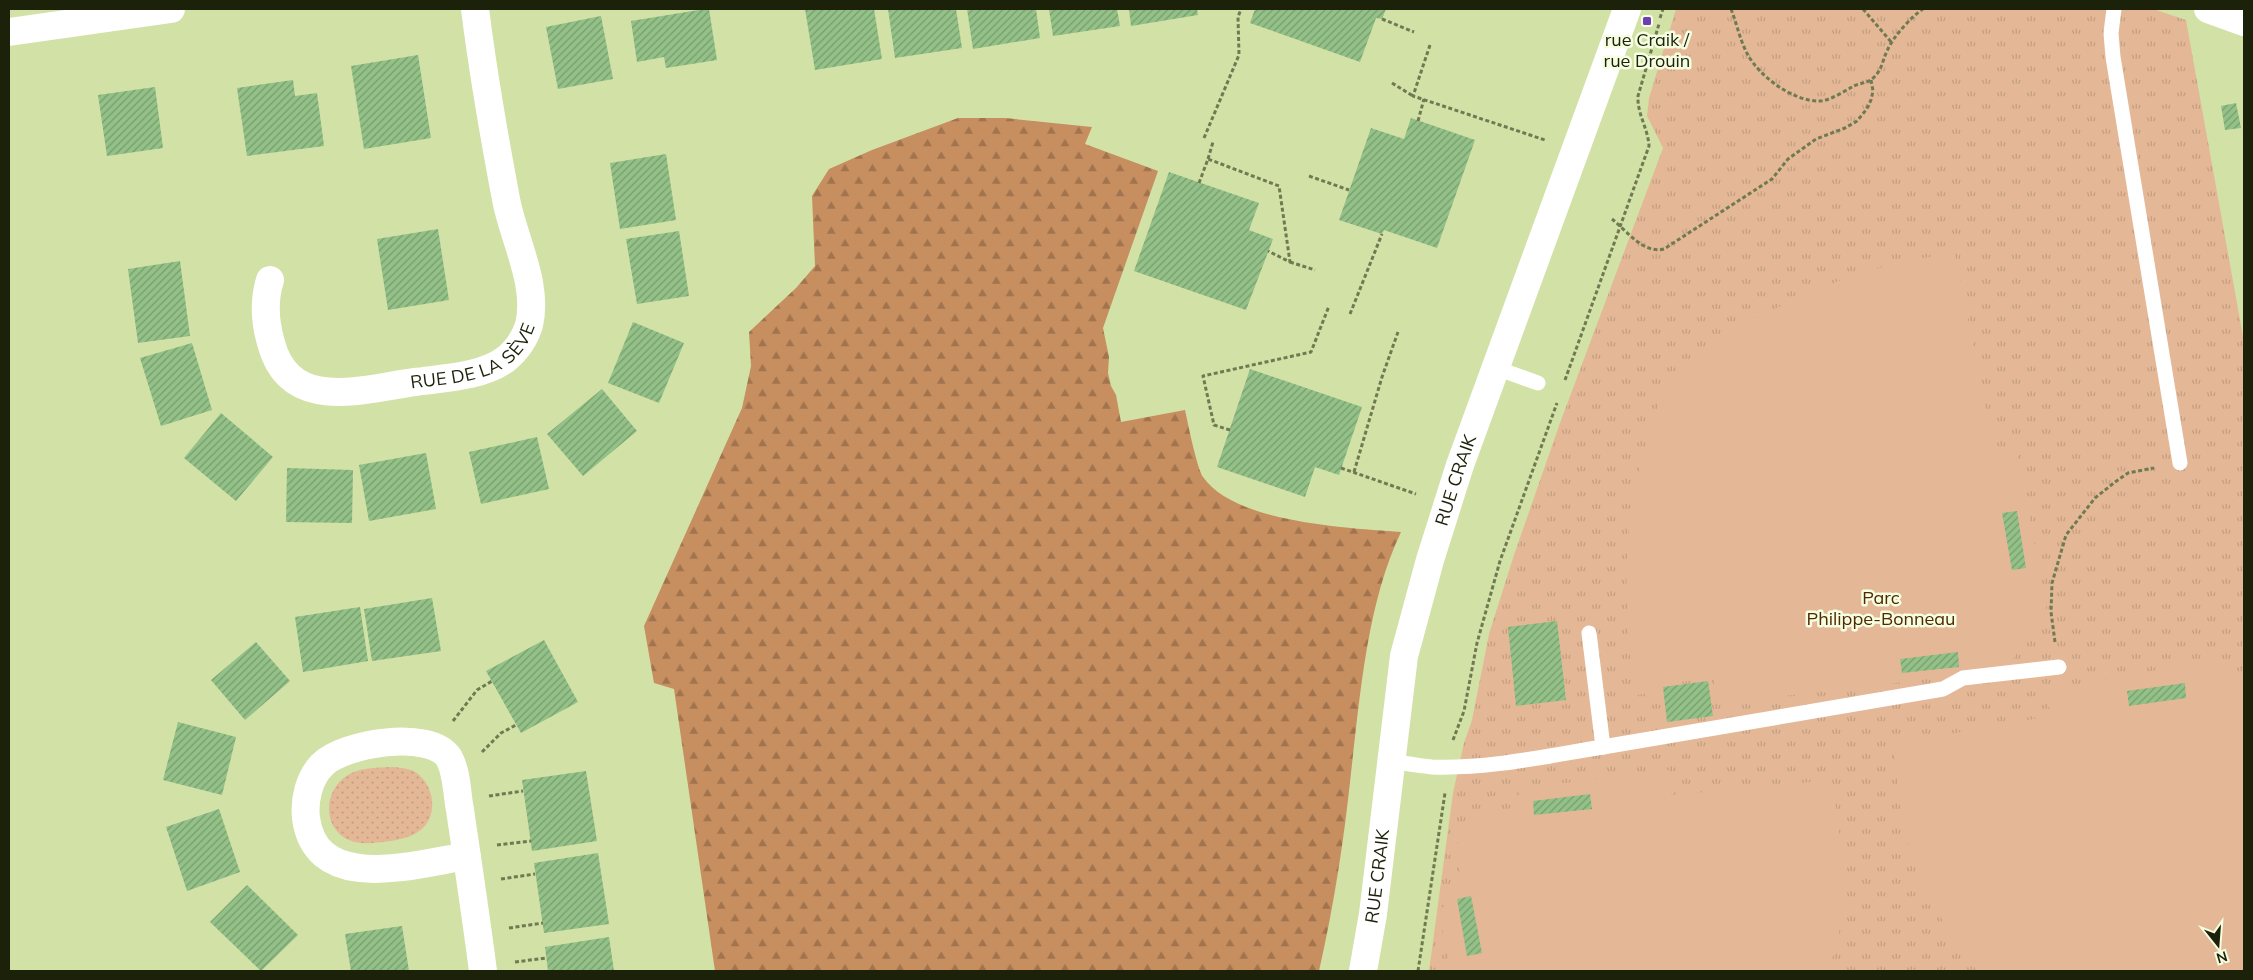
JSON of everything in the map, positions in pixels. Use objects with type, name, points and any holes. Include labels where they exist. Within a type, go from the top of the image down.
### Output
[{"type":"street","points":[[9,32],[171,9]]},
{"type":"street","name":"RUE DE LA SÈVE","points":[[270,280],[266,293],[265,307],[272,349],[278,364],[288,377],[304,388],[320,392],[340,392],[453,376],[484,369],[506,359],[521,343],[529,324],[528,276],[506,201],[475,9]]},
{"type":"street","name":"RUE CRAIK","points":[[1363,971],[1373,914],[1404,656],[1447,504],[1626,9]]},
{"type":"street","points":[[2208,9],[2244,22]]},
{"type":"street","points":[[467,856],[383,868],[348,866],[333,862],[321,852],[308,828],[306,803],[313,778],[322,765],[333,756],[368,745],[406,742],[434,746],[444,752],[452,767],[467,856],[483,971]]},
{"type":"lane","points":[[2114,9],[2112,34],[2114,57],[2180,463]]},
{"type":"lane","points":[[1496,368],[1538,383]]},
{"type":"lane","points":[[1589,633],[1603,747]]},
{"type":"lane","points":[[1390,761],[1434,767],[1478,765],[1603,747],[1944,690],[1963,678],[2059,667]]},
{"type":"path","points":[[1204,138],[1239,55],[1238,17],[1241,9]]},
{"type":"path","points":[[1731,9],[1740,39],[1749,57],[1763,75],[1806,100],[1822,101],[1871,80],[1883,67],[1888,49],[1892,43],[1916,13],[1923,9]]},
{"type":"path","points":[[1863,9],[1892,43]]},
{"type":"path","points":[[1382,19],[1414,32]]},
{"type":"path","points":[[1413,96],[1430,45]]},
{"type":"path","points":[[1612,219],[1646,248],[1655,251],[1664,249],[1772,179],[1788,160],[1816,139],[1845,128],[1857,121],[1871,100],[1873,91],[1871,80]]},
{"type":"path","points":[[1392,82],[1413,96],[1547,141]]},
{"type":"path","points":[[1418,121],[1424,100]]},
{"type":"path","points":[[1199,183],[1213,142]]},
{"type":"path","points":[[1208,159],[1279,186],[1290,262]]},
{"type":"path","points":[[1309,176],[1349,190]]},
{"type":"path","points":[[1350,314],[1382,234]]},
{"type":"path","points":[[1268,251],[1290,262],[1315,270]]},
{"type":"path","points":[[1230,430],[1214,425],[1203,376],[1311,352],[1328,306]]},
{"type":"path","points":[[1354,472],[1382,377],[1398,332]]},
{"type":"path","points":[[1341,468],[1447,504]]},
{"type":"path","points":[[2059,667],[2051,612],[2052,583],[2066,535],[2096,498],[2128,473]]},
{"type":"path","points":[[434,746],[477,690],[492,681]]},
{"type":"path","points":[[479,756],[501,733],[516,725]]},
{"type":"path","points":[[1418,971],[1445,789]]},
{"type":"path","points":[[485,797],[523,791]]},
{"type":"path","points":[[492,846],[531,841]]},
{"type":"path","points":[[497,879],[535,874]]},
{"type":"path","points":[[505,929],[543,923]]},
{"type":"path","points":[[509,963],[546,958]]},
{"type":"green space","name":"Parc Philippe-Bonneau","points":[[1676,9],[2153,9],[2186,20],[2244,342],[2244,971],[1429,971],[1453,793],[1464,743],[1472,720],[1489,634],[1514,555],[1560,423],[1663,148],[1647,116],[1649,98]]},
{"type":"green space","points":[[958,118],[1005,118],[1092,127],[1085,144],[1158,171],[1103,328],[1109,357],[1108,373],[1111,386],[1116,395],[1121,422],[1185,410],[1198,465],[1203,477],[1219,492],[1240,504],[1266,514],[1294,520],[1323,525],[1401,532],[1389,560],[1380,589],[1367,650],[1342,848],[1319,971],[715,971],[674,689],[654,683],[644,626],[742,408],[751,366],[749,332],[796,288],[815,266],[812,196],[829,169],[872,150]]},
{"type":"green space","points":[[1955,254],[1994,449],[2015,445],[2047,606],[2006,670],[1717,704],[1714,678],[1663,684],[1663,692],[1635,695],[1628,625],[1627,591],[1630,525],[1643,457],[1661,394],[1668,380],[1687,362],[1731,333],[1802,296],[1851,277],[1902,262]]},
{"type":"green space","points":[[2219,659],[2244,680],[2244,971],[1978,971],[1941,917],[1925,888],[1912,858],[1904,831],[1893,744],[2051,716],[2046,690]]},
{"type":"green space","points":[[393,767],[415,772],[427,784],[432,797],[432,811],[427,823],[419,832],[413,835],[383,842],[357,843],[340,834],[330,818],[329,809],[330,799],[340,782],[353,772],[370,768]]},
{"type":"green space","points":[[1670,770],[1672,795],[1832,780],[1843,869],[1843,905],[1841,923],[1828,971],[1451,971],[1439,913],[1461,880],[1455,847],[1475,815],[1507,812],[1523,788]]},
{"type":"building","points":[[709,9],[717,60],[666,68],[664,57],[637,62],[631,21]]},
{"type":"building","points":[[805,9],[874,9],[882,59],[815,70]]},
{"type":"building","points":[[888,9],[956,9],[962,48],[895,58]]},
{"type":"building","points":[[967,9],[1036,9],[1040,38],[973,49]]},
{"type":"building","points":[[1049,9],[1117,9],[1120,26],[1053,36]]},
{"type":"building","points":[[1129,9],[1197,9],[1198,15],[1131,26]]},
{"type":"building","points":[[1255,9],[1386,9],[1382,19],[1376,18],[1360,62],[1250,23]]},
{"type":"building","points":[[601,16],[613,79],[558,89],[546,27]]},
{"type":"building","points":[[418,55],[431,138],[364,149],[351,66]]},
{"type":"building","points":[[293,80],[295,96],[317,93],[324,146],[247,156],[237,88]]},
{"type":"building","points":[[155,87],[163,148],[107,156],[98,95]]},
{"type":"building","points":[[2236,103],[2241,128],[2225,130],[2221,106]]},
{"type":"building","points":[[1411,118],[1475,140],[1437,248],[1384,230],[1382,234],[1339,220],[1371,128],[1404,139]]},
{"type":"building","points":[[666,154],[676,220],[620,229],[610,163]]},
{"type":"building","points":[[1169,172],[1259,203],[1249,230],[1273,239],[1246,310],[1134,271]]},
{"type":"building","points":[[438,229],[449,300],[388,310],[377,239]]},
{"type":"building","points":[[679,231],[689,296],[637,304],[626,239]]},
{"type":"building","points":[[180,261],[190,336],[138,343],[128,269]]},
{"type":"building","points":[[633,322],[684,343],[659,403],[608,383]]},
{"type":"building","points":[[192,343],[212,410],[161,426],[140,358]]},
{"type":"building","points":[[1250,369],[1362,407],[1339,475],[1315,467],[1305,497],[1217,467]]},
{"type":"building","points":[[602,389],[637,431],[583,476],[547,434]]},
{"type":"building","points":[[221,413],[273,457],[236,501],[184,458]]},
{"type":"building","points":[[537,437],[549,489],[481,504],[469,452]]},
{"type":"building","points":[[426,453],[436,509],[369,521],[359,465]]},
{"type":"building","points":[[287,468],[353,470],[352,523],[286,522]]},
{"type":"building","points":[[2017,511],[2026,568],[2012,570],[2002,513]]},
{"type":"building","points":[[432,598],[441,651],[372,661],[364,609]]},
{"type":"building","points":[[360,607],[368,661],[303,672],[295,617]]},
{"type":"building","points":[[1557,621],[1566,700],[1516,706],[1508,627]]},
{"type":"building","points":[[544,640],[578,702],[521,733],[486,671]]},
{"type":"building","points":[[256,642],[290,681],[245,720],[211,680]]},
{"type":"building","points":[[1958,652],[1959,667],[1902,673],[1900,659]]},
{"type":"building","points":[[1708,681],[1713,716],[1667,722],[1663,687]]},
{"type":"building","points":[[2185,683],[2186,698],[2129,706],[2127,691]]},
{"type":"building","points":[[178,722],[236,737],[222,795],[163,780]]},
{"type":"building","points":[[586,771],[597,841],[532,851],[522,780]]},
{"type":"building","points":[[1590,794],[1592,809],[1534,815],[1533,801]]},
{"type":"building","points":[[219,809],[240,872],[187,891],[166,827]]},
{"type":"building","points":[[598,853],[609,924],[544,933],[534,863]]},
{"type":"building","points":[[247,885],[298,935],[261,971],[210,922]]},
{"type":"building","points":[[1471,896],[1482,953],[1467,956],[1457,899]]},
{"type":"building","points":[[402,926],[409,971],[351,971],[345,934]]},
{"type":"building","points":[[609,937],[614,971],[548,971],[545,947]]},
{"type":"place","name":"rue Craik / rue Drouin","points":[[1647,21]]}]
